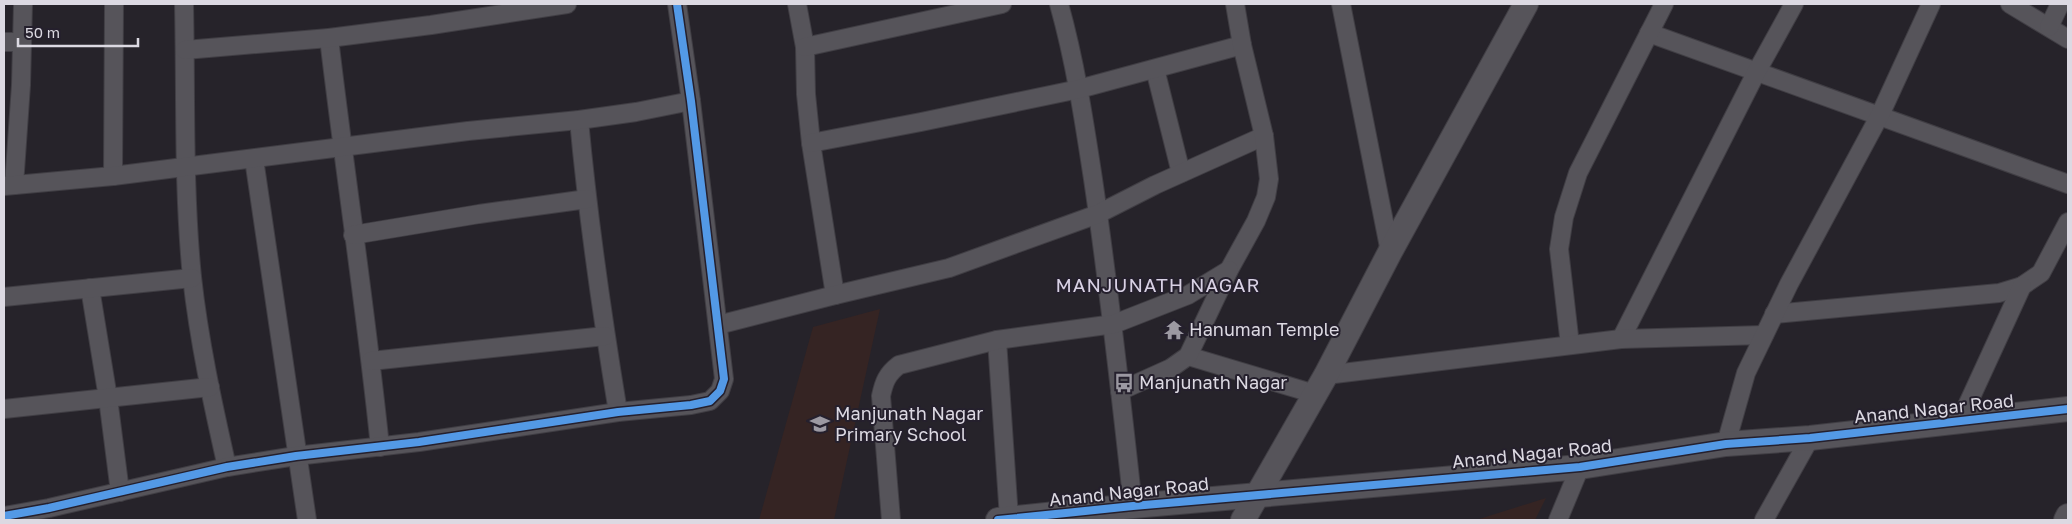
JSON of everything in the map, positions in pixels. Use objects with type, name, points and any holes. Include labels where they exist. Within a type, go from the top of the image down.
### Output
[{"type":"street","points":[[23,4],[22,42],[9,186],[112,176],[579,120],[636,112],[691,101]]},
{"type":"street","points":[[112,176],[114,4]]},
{"type":"street","points":[[184,4],[185,166],[192,278],[210,387],[227,467]]},
{"type":"street","points":[[185,50],[329,38],[485,10],[567,4]]},
{"type":"street","points":[[4,516],[227,467],[296,456],[380,447],[618,412],[691,405],[710,401],[720,391],[724,379],[691,101],[677,4]]},
{"type":"street","points":[[797,4],[805,46],[806,94],[811,143],[835,294]]},
{"type":"street","points":[[805,46],[1002,4]]},
{"type":"street","points":[[1059,4],[1068,35],[1079,89],[1098,214],[1114,324],[1133,506]]},
{"type":"street","points":[[1120,391],[1171,368],[1188,356],[1229,270],[1256,221],[1266,197],[1269,180],[1264,136],[1242,44],[1235,4]]},
{"type":"street","points":[[1341,4],[1390,252]]},
{"type":"street","points":[[1243,520],[1321,385],[1390,252],[1526,4]]},
{"type":"street","points":[[1570,345],[1559,249],[1564,217],[1578,172],[1664,4]]},
{"type":"street","points":[[1621,339],[1757,72],[1794,4]]},
{"type":"street","points":[[1726,444],[1746,373],[1774,314],[1880,115],[1931,4]]},
{"type":"street","points":[[2010,4],[2068,39]]},
{"type":"street","points":[[2050,27],[2060,4]]},
{"type":"street","points":[[1649,33],[2068,184]]},
{"type":"street","points":[[329,38],[371,362],[380,447]]},
{"type":"street","points":[[4,42],[22,42]]},
{"type":"street","points":[[811,143],[1079,89],[1242,44]]},
{"type":"street","points":[[1155,69],[1181,173]]},
{"type":"street","points":[[579,120],[605,336],[618,412]]},
{"type":"street","points":[[718,324],[835,294],[949,268],[1098,214],[1181,173],[1264,136]]},
{"type":"street","points":[[254,159],[296,456],[307,520]]},
{"type":"street","points":[[353,234],[587,199]]},
{"type":"street","points":[[1774,314],[1999,293],[2022,286],[2041,273],[2068,222]]},
{"type":"street","points":[[892,520],[881,396],[889,372],[898,365],[997,340],[1114,324],[1188,295],[1229,270]]},
{"type":"street","points":[[4,297],[192,278]]},
{"type":"street","points":[[1960,421],[2022,286]]},
{"type":"street","points":[[90,288],[108,398],[120,492]]},
{"type":"street","points":[[1188,356],[1321,385],[1570,345],[1621,339],[1764,335]]},
{"type":"street","points":[[371,362],[605,336]]},
{"type":"street","points":[[997,340],[1003,519]]},
{"type":"street","points":[[4,409],[210,387]]},
{"type":"street","name":"Anand Nagar Road","points":[[1003,519],[1258,494],[1580,466],[1726,444],[1810,438],[2068,409]]},
{"type":"street","points":[[1764,520],[1810,438]]},
{"type":"street","points":[[1558,520],[1580,466]]},
{"type":"street","points":[[2066,520],[2068,516]]},
{"type":"shaded area","name":"Manjunath Nagar Primary School","points":[[880,309],[834,520],[759,520],[813,327]]},
{"type":"shaded area","points":[[1546,498],[1535,520],[1476,520]]},
{"type":"cycle path","points":[[4,516],[49,508],[227,467],[296,456],[419,442],[618,412],[691,405],[710,401],[720,391],[724,379],[691,101],[677,4]]},
{"type":"cycle path","points":[[998,520],[1133,506],[1580,467],[1726,444],[1810,438],[2068,409]]},
{"type":"place","name":"Hanuman Temple","points":[[1174,330]]},
{"type":"place","name":"Manjunath Nagar","points":[[1124,383]]},
{"type":"place","name":"Manjunath Nagar Primary School","points":[[820,424]]},
{"type":"district","name":"MANJUNATH NAGAR","points":[[1158,285]]}]
